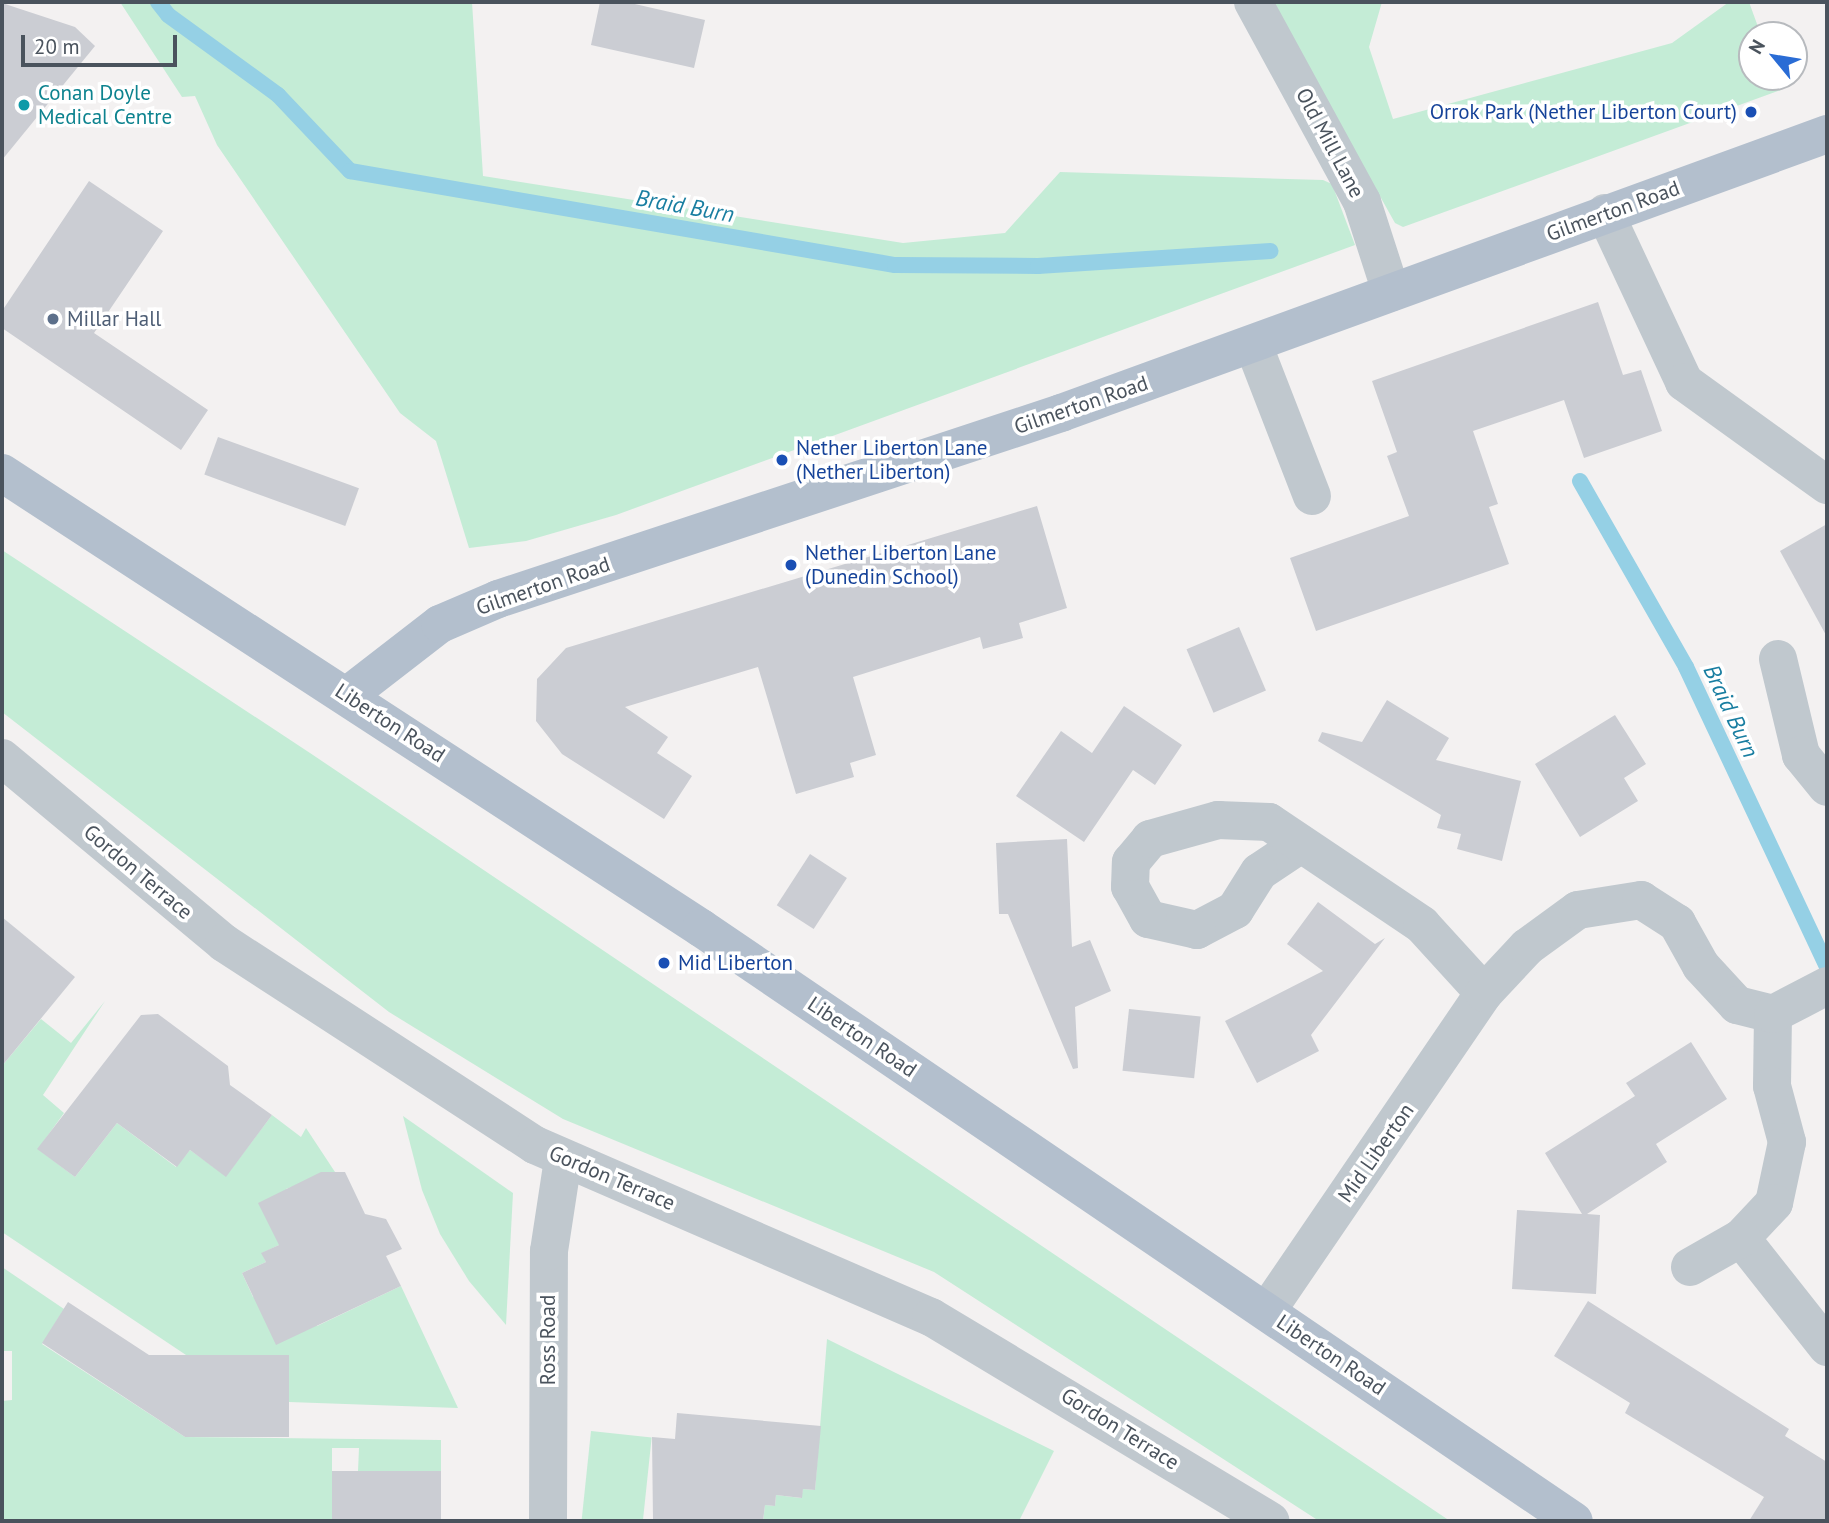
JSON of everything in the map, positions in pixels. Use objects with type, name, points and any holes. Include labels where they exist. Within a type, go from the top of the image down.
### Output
[{"type":"main road","name":"Gilmerton Road","points":[[348,695],[440,624],[498,599],[1061,413],[1827,134]]},
{"type":"main road","name":"Liberton Road","points":[[2,473],[348,695],[1267,1311],[1573,1521]]},
{"type":"street","name":"Old Mill Lane","points":[[1253,2],[1362,202],[1391,292]]},
{"type":"street","points":[[1605,214],[1684,382],[1827,485]]},
{"type":"street","points":[[1253,344],[1312,496]]},
{"type":"street","points":[[1778,659],[1801,755],[1827,787]]},
{"type":"street","name":"Gordon Terrace","points":[[2,758],[224,943],[563,1160],[931,1317],[1270,1521]]},
{"type":"street","points":[[1301,844],[1422,925],[1484,993]]},
{"type":"street","name":"Mid Liberton","points":[[1267,1311],[1484,993],[1527,947],[1578,910],[1641,900],[1677,923],[1701,966],[1737,1005],[1773,1014]]},
{"type":"street","points":[[1690,1267],[1741,1238],[1774,1203],[1787,1142],[1772,1086],[1773,1014],[1827,986]]},
{"type":"street","name":"Ross Road","points":[[548,1521],[549,1251],[563,1160]]},
{"type":"street","points":[[1741,1238],[1827,1347]]},
{"type":"green space","points":[[120,2],[472,2],[483,176],[903,243],[1005,233],[1060,172],[1323,180],[1332,184],[1355,245],[616,515],[526,541],[469,548],[436,441],[400,413],[217,145],[195,96],[182,97]]},
{"type":"green space","points":[[1271,2],[1382,2],[1369,47],[1393,119],[1672,43],[1729,2],[1749,2],[1756,21],[1738,21],[1738,91],[1778,91],[1403,227],[1395,223]]},
{"type":"green space","points":[[2,550],[313,755],[1450,1521],[1319,1521],[934,1272],[563,1119],[389,1012],[2,712]]},
{"type":"green space","points":[[105,1001],[43,1095],[64,1113],[38,1149],[75,1177],[117,1123],[176,1167],[190,1150],[226,1176],[272,1115],[301,1137],[306,1128],[335,1172],[286,1189],[293,1206],[279,1245],[262,1253],[266,1262],[242,1273],[253,1297],[306,1303],[317,1326],[401,1286],[458,1408],[289,1402],[289,1381],[280,1381],[280,1355],[186,1355],[2,1232],[2,1066],[41,1019],[71,1043]]},
{"type":"green space","points":[[403,1116],[513,1193],[506,1325],[469,1281],[440,1234],[422,1190]]},
{"type":"green space","points":[[2,1267],[64,1309],[42,1344],[185,1437],[441,1440],[441,1471],[358,1471],[359,1448],[332,1448],[332,1521],[2,1521],[2,1401],[12,1400],[12,1351],[2,1351]]},
{"type":"green space","points":[[827,1339],[1054,1451],[1019,1521],[763,1521],[765,1505],[775,1506],[776,1495],[801,1498],[803,1489],[815,1490]]},
{"type":"green space","points":[[591,1431],[652,1437],[643,1521],[582,1521]]},
{"type":"building","points":[[600,2],[626,2],[705,20],[694,68],[591,45]]},
{"type":"building","name":"Conan Doyle Medical Centre","points":[[2,3],[75,27],[95,46],[2,160]]},
{"type":"building","name":"Millar Hall","points":[[89,181],[163,231],[94,333],[208,410],[181,450],[2,328],[2,311]]},
{"type":"building","points":[[1598,302],[1623,375],[1641,370],[1662,431],[1584,458],[1564,400],[1473,431],[1498,504],[1489,507],[1509,564],[1316,631],[1290,558],[1409,516],[1387,456],[1397,452],[1372,381]]},
{"type":"building","points":[[218,437],[359,488],[345,526],[204,475]]},
{"type":"building","points":[[1037,506],[1067,608],[1019,623],[1023,638],[983,649],[980,637],[853,677],[876,755],[850,763],[854,777],[796,794],[758,667],[625,707],[668,737],[657,753],[692,776],[664,819],[562,754],[536,721],[537,679],[566,648]]},
{"type":"building","points":[[1827,524],[1827,637],[1780,551]]},
{"type":"building","points":[[1239,627],[1266,691],[1213,713],[1187,649]]},
{"type":"building","points":[[1387,700],[1449,738],[1436,760],[1521,781],[1502,861],[1457,849],[1461,834],[1437,828],[1441,815],[1318,741],[1322,732],[1362,742]]},
{"type":"building","points":[[1124,706],[1182,745],[1155,785],[1133,770],[1084,842],[1016,796],[1061,731],[1092,753]]},
{"type":"building","points":[[1615,715],[1646,764],[1624,778],[1638,801],[1580,837],[1535,764]]},
{"type":"building","points":[[1067,839],[1072,947],[1090,940],[1111,991],[1075,1007],[1078,1068],[1073,1069],[1008,914],[999,914],[996,843]]},
{"type":"building","points":[[810,854],[847,878],[814,929],[777,905]]},
{"type":"building","points":[[1318,902],[1375,944],[1385,938],[1311,1035],[1319,1051],[1257,1083],[1225,1021],[1323,971],[1287,944]]},
{"type":"building","points":[[2,917],[75,977],[2,1066]]},
{"type":"building","points":[[1129,1009],[1201,1017],[1194,1078],[1123,1071]]},
{"type":"building","points":[[158,1014],[228,1066],[230,1085],[272,1115],[226,1177],[190,1150],[177,1167],[117,1123],[75,1177],[37,1149],[141,1015]]},
{"type":"building","points":[[1691,1042],[1727,1099],[1656,1144],[1667,1162],[1587,1214],[1600,1215],[1596,1294],[1512,1289],[1517,1210],[1582,1214],[1545,1153],[1635,1096],[1626,1083]]},
{"type":"building","points":[[321,1172],[345,1172],[365,1214],[386,1219],[402,1249],[386,1256],[401,1286],[276,1345],[242,1273],[266,1262],[261,1253],[279,1245],[258,1203]]},
{"type":"building","points":[[1588,1301],[1789,1429],[1785,1436],[1827,1462],[1827,1521],[1749,1521],[1764,1497],[1625,1413],[1630,1403],[1554,1356]]},
{"type":"building","points":[[68,1302],[149,1355],[289,1355],[289,1437],[185,1437],[42,1343]]},
{"type":"building","points":[[677,1413],[821,1426],[815,1490],[803,1489],[802,1498],[776,1495],[775,1506],[765,1505],[763,1521],[653,1521],[652,1437],[675,1439]]},
{"type":"building","points":[[332,1471],[441,1471],[441,1521],[332,1521]]},
{"type":"waterway","name":"Braid Burn","points":[[158,2],[168,15],[278,95],[350,171],[895,265],[1038,266],[1271,251]]},
{"type":"waterway","name":"Braid Burn","points":[[1580,481],[1686,667],[1827,967]]},
{"type":"place","name":"Conan Doyle Medical Centre","points":[[24,105]]},
{"type":"place","name":"Orrok Park (Nether Liberton Court)","points":[[1751,112]]},
{"type":"place","name":"Millar Hall","points":[[53,319]]},
{"type":"place","name":"Nether Liberton Lane (Nether Liberton)","points":[[782,460]]},
{"type":"place","name":"Nether Liberton Lane (Dunedin School)","points":[[791,565]]},
{"type":"place","name":"Mid Liberton","points":[[664,963]]}]
